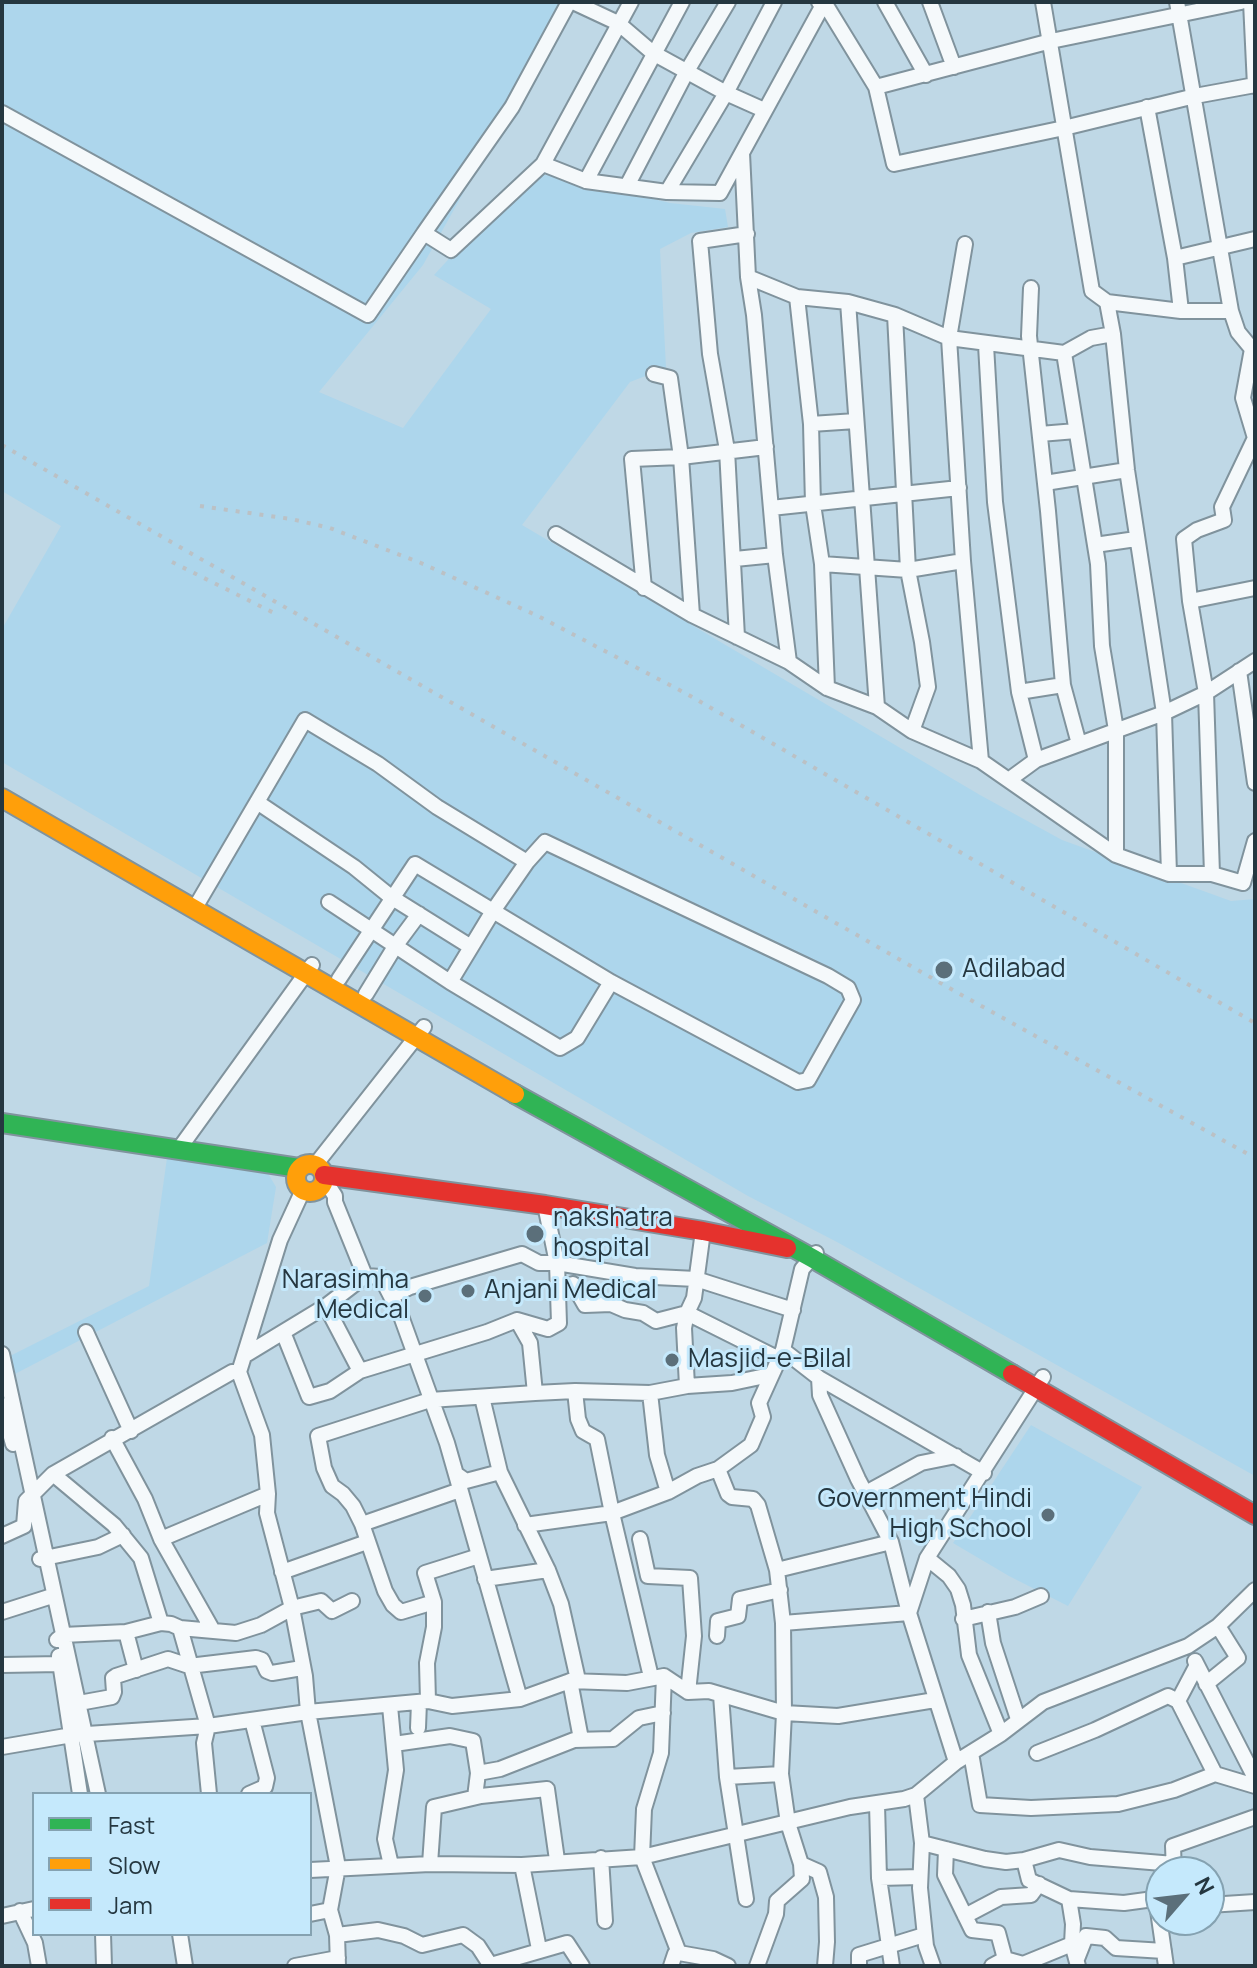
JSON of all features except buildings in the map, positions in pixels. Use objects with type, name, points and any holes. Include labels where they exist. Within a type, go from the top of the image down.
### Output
[{"type":"main road","points":[[2,785],[310,969],[339,979],[366,994],[420,1032]]},
{"type":"main road","points":[[2,798],[1039,1383],[1255,1499]]},
{"type":"main road","points":[[2,1123],[545,1205],[809,1252]]},
{"type":"main road","points":[[303,1190],[296,1178],[316,1172]]},
{"type":"main road","points":[[1039,1383],[1255,1515]]},
{"type":"street","points":[[2,113],[368,315],[512,107],[571,2],[618,23],[653,53],[764,110]]},
{"type":"street","points":[[424,233],[451,250],[543,164],[631,2]]},
{"type":"street","points":[[586,181],[682,2]]},
{"type":"street","points":[[627,186],[687,71],[728,2]]},
{"type":"street","points":[[667,192],[726,93],[774,2]]},
{"type":"street","points":[[543,164],[586,181],[667,192],[720,193],[822,2],[876,87],[894,164],[1195,96],[1255,86],[1251,2]]},
{"type":"street","points":[[885,2],[926,75]]},
{"type":"street","points":[[930,2],[954,67]]},
{"type":"street","points":[[1043,2],[1092,291],[1107,302],[1181,311],[1231,311]]},
{"type":"street","points":[[876,87],[1178,9],[1241,2]]},
{"type":"street","points":[[1178,9],[1231,311],[1238,332],[1252,347],[1243,398],[1255,438],[1222,507],[1224,520],[1197,530],[1184,539],[1190,601],[1206,693],[1212,874]]},
{"type":"street","points":[[1147,107],[1175,258],[1181,311]]},
{"type":"street","points":[[742,152],[748,277],[775,555],[789,662]]},
{"type":"street","points":[[737,637],[727,450],[710,354],[700,241],[747,234]]},
{"type":"street","points":[[1175,258],[1255,239]]},
{"type":"street","points":[[965,244],[949,338],[963,561],[981,761]]},
{"type":"street","points":[[748,277],[797,297],[848,302],[895,315],[949,338],[986,345],[1064,353],[1091,338],[1113,334]]},
{"type":"street","points":[[1031,288],[1031,348],[1063,685],[1079,744]]},
{"type":"street","points":[[797,297],[811,424],[813,504],[822,564],[827,688]]},
{"type":"street","points":[[848,302],[877,707]]},
{"type":"street","points":[[1107,302],[1136,539],[1164,713],[1169,874]]},
{"type":"street","points":[[895,315],[908,570],[928,687],[912,731]]},
{"type":"street","points":[[986,345],[995,502],[1019,692],[1036,760]]},
{"type":"street","points":[[1064,353],[1095,545],[1102,646],[1116,730],[1116,855]]},
{"type":"street","points":[[654,374],[670,378],[681,457],[692,615]]},
{"type":"street","points":[[811,424],[856,421]]},
{"type":"street","points":[[1040,434],[1076,431]]},
{"type":"street","points":[[644,588],[632,459],[766,447]]},
{"type":"street","points":[[1045,483],[1127,470]]},
{"type":"street","points":[[771,508],[959,488]]},
{"type":"street","points":[[556,534],[692,615],[789,662],[827,688],[877,707],[912,731],[981,761],[1116,855],[1169,874],[1212,874],[1243,883],[1255,841]]},
{"type":"street","points":[[1095,545],[1136,539]]},
{"type":"street","points":[[735,559],[775,555]]},
{"type":"street","points":[[822,564],[908,570],[963,561]]},
{"type":"street","points":[[1190,601],[1255,588]]},
{"type":"street","points":[[1010,779],[1036,760],[1164,713],[1206,693],[1255,661]]},
{"type":"street","points":[[1239,671],[1255,783]]},
{"type":"street","points":[[1019,692],[1063,685]]},
{"type":"street","points":[[199,901],[305,720],[527,862]]},
{"type":"street","points":[[257,802],[354,867],[391,897],[471,947]]},
{"type":"street","points":[[339,979],[415,864],[493,911],[611,982],[798,1082],[808,1080],[853,1000],[848,988],[828,976],[549,843],[542,844],[527,862],[493,911],[450,982]]},
{"type":"street","points":[[329,902],[450,982],[560,1048],[577,1038],[611,982]]},
{"type":"street","points":[[366,994],[419,914]]},
{"type":"street","points":[[179,1149],[310,969]]},
{"type":"street","points":[[365,1276],[335,1196],[316,1172],[420,1032]]},
{"type":"street","points":[[295,1966],[338,1962],[337,1935],[330,1910],[338,1867],[308,1712],[292,1608],[267,1513],[262,1435],[239,1372],[280,1240],[303,1190]]},
{"type":"street","points":[[283,1332],[309,1397],[330,1391],[360,1371],[517,1320],[548,1329],[559,1323],[560,1315],[556,1291],[557,1263],[545,1205]]},
{"type":"street","points":[[687,1386],[684,1328],[694,1298],[703,1231]]},
{"type":"street","points":[[525,1525],[612,1513],[718,1469],[751,1445],[763,1417],[759,1403],[781,1354],[809,1252]]},
{"type":"street","points":[[247,1354],[326,1306],[365,1276],[381,1277],[396,1294],[410,1287],[522,1254],[539,1263],[557,1263],[635,1276],[696,1279],[793,1310]]},
{"type":"street","points":[[381,1277],[401,1316],[456,1474],[520,1699]]},
{"type":"street","points":[[556,1291],[573,1284],[585,1305],[611,1304],[643,1313],[656,1321],[687,1313],[781,1354],[984,1473]]},
{"type":"street","points":[[326,1306],[360,1371]]},
{"type":"street","points":[[517,1320],[530,1343],[535,1393]]},
{"type":"street","points":[[86,1332],[131,1431]]},
{"type":"street","points":[[2,1354],[60,1638],[60,1664],[78,1735],[97,1792]]},
{"type":"street","points":[[30,1498],[53,1474],[112,1438],[131,1431],[232,1372],[239,1372]]},
{"type":"street","points":[[434,1602],[401,1612],[393,1605],[353,1506],[332,1486],[324,1468],[318,1436],[430,1400],[575,1391],[650,1393],[770,1375]]},
{"type":"street","points":[[819,1378],[820,1395],[891,1542],[909,1613],[956,1762]]},
{"type":"street","points":[[909,1613],[927,1558],[1039,1383]]},
{"type":"street","points":[[575,1391],[578,1419],[583,1431],[597,1439],[612,1513],[657,1676],[663,1713],[661,1753],[644,1809],[642,1857],[675,1960],[713,1959],[728,1966]]},
{"type":"street","points":[[650,1393],[657,1455],[668,1492]]},
{"type":"street","points":[[482,1397],[500,1472],[548,1570],[561,1604],[581,1739]]},
{"type":"street","points":[[2,1405],[5,1427],[30,1498],[24,1526],[2,1536]]},
{"type":"street","points":[[112,1438],[145,1499],[161,1539],[212,1629]]},
{"type":"street","points":[[866,1493],[921,1463],[956,1456]]},
{"type":"street","points":[[718,1469],[728,1494],[753,1499],[758,1505],[777,1570],[783,1623],[781,1774],[788,1823],[801,1864],[802,1879],[777,1901],[776,1914],[757,1966]]},
{"type":"street","points":[[456,1474],[466,1481],[500,1472]]},
{"type":"street","points":[[53,1474],[114,1525],[141,1558],[161,1623]]},
{"type":"street","points":[[362,1524],[460,1490]]},
{"type":"street","points":[[161,1539],[268,1494]]},
{"type":"street","points":[[43,1558],[98,1547],[123,1535]]},
{"type":"street","points":[[640,1539],[648,1576],[690,1578],[694,1636],[688,1692]]},
{"type":"street","points":[[282,1572],[367,1542]]},
{"type":"street","points":[[777,1570],[891,1542]]},
{"type":"street","points":[[418,1728],[434,1627],[434,1602],[425,1573],[479,1556]]},
{"type":"street","points":[[43,1558],[49,1597],[79,1703],[80,1792]]},
{"type":"street","points":[[927,1558],[949,1576],[958,1589],[969,1655],[1001,1734]]},
{"type":"street","points":[[485,1579],[548,1570]]},
{"type":"street","points":[[717,1636],[718,1621],[738,1616],[740,1599],[780,1590]]},
{"type":"street","points":[[312,1870],[430,1864],[522,1865],[557,1860],[642,1857],[850,1807],[916,1795],[956,1762],[1001,1734],[1043,1702],[1188,1646],[1218,1626],[1255,1590]]},
{"type":"street","points":[[963,1619],[1015,1607],[1041,1596]]},
{"type":"street","points":[[2,1612],[49,1597]]},
{"type":"street","points":[[60,1638],[126,1632],[161,1623],[180,1628],[236,1633],[261,1625],[292,1608],[321,1601],[332,1611],[352,1601]]},
{"type":"street","points":[[988,1612],[993,1643],[1018,1719]]},
{"type":"street","points":[[783,1623],[909,1613]]},
{"type":"street","points":[[1206,1684],[1238,1658],[1218,1626]]},
{"type":"street","points":[[180,1628],[208,1726],[204,1743],[209,1792]]},
{"type":"street","points":[[126,1632],[136,1670]]},
{"type":"street","points":[[1188,1646],[1255,1778]]},
{"type":"street","points":[[79,1703],[112,1697],[113,1678],[168,1659],[189,1666],[256,1658],[262,1660],[267,1671],[272,1673],[302,1668]]},
{"type":"street","points":[[2,1665],[60,1664]]},
{"type":"street","points":[[1178,1701],[1197,1665]]},
{"type":"street","points":[[2,1747],[78,1735],[208,1726],[308,1712],[423,1702],[452,1706],[520,1699],[574,1680],[627,1683],[657,1676],[688,1692],[709,1691],[784,1713],[838,1716],[935,1700]]},
{"type":"street","points":[[721,1695],[727,1777],[746,1899]]},
{"type":"street","points":[[1037,1753],[1110,1724],[1168,1696],[1178,1701],[1215,1774]]},
{"type":"street","points":[[390,1706],[396,1770],[385,1839],[391,1865]]},
{"type":"street","points":[[450,1736],[452,1706]]},
{"type":"street","points":[[478,1773],[500,1769],[581,1739],[613,1739],[639,1718],[663,1713]]},
{"type":"street","points":[[252,1720],[267,1778],[265,1787],[254,1792]]},
{"type":"street","points":[[394,1744],[450,1736],[475,1743],[478,1773],[475,1797]]},
{"type":"street","points":[[971,1753],[980,1805],[1031,1808],[1118,1804],[1174,1790],[1215,1774],[1255,1786]]},
{"type":"street","points":[[727,1777],[781,1774]]},
{"type":"street","points":[[430,1864],[434,1807],[475,1797],[547,1789],[557,1860]]},
{"type":"street","points":[[916,1795],[922,1843],[920,1877],[924,1935],[933,1966]]},
{"type":"street","points":[[877,1804],[879,1878],[892,1966]]},
{"type":"street","points":[[1173,1856],[1173,1846],[1255,1817]]},
{"type":"street","points":[[922,1843],[1006,1862],[1059,1850],[1145,1864]]},
{"type":"street","points":[[946,1849],[945,1875],[972,1930],[998,1933],[999,1963],[1023,1964],[1072,1944]]},
{"type":"street","points":[[601,1858],[605,1921]]},
{"type":"street","points":[[1024,1860],[1029,1880],[1069,1899],[1124,1903],[1145,1900]]},
{"type":"street","points":[[801,1864],[819,1872],[826,1897],[825,1966]]},
{"type":"street","points":[[522,1865],[539,1949]]},
{"type":"street","points":[[879,1878],[920,1877]]},
{"type":"street","points":[[965,1916],[1001,1897],[1031,1895],[1039,1884]]},
{"type":"street","points":[[1069,1899],[1072,1944],[1078,1963]]},
{"type":"street","points":[[1225,1904],[1255,1902]]},
{"type":"street","points":[[2,1916],[27,1910],[32,1931]]},
{"type":"street","points":[[312,1914],[330,1910]]},
{"type":"street","points":[[337,1935],[378,1930],[404,1936],[422,1945],[463,1935],[478,1946],[491,1966],[567,1943],[577,1965]]},
{"type":"street","points":[[859,1966],[859,1955],[924,1935]]},
{"type":"street","points":[[33,1936],[39,1966]]},
{"type":"street","points":[[103,1936],[104,1966]]},
{"type":"street","points":[[180,1936],[185,1966]]},
{"type":"street","points":[[1078,1963],[1086,1936],[1105,1938],[1116,1948],[1165,1959],[1162,1936]]},
{"type":"shaded area","points":[[2,2],[570,2],[423,265],[319,392],[403,428],[491,309],[434,275],[528,173],[562,177],[670,203],[725,209],[728,227],[691,233],[660,249],[666,368],[630,382],[522,525],[980,795],[1062,840],[1231,901],[1255,899],[1255,1476],[837,1242],[748,1196],[2,762],[2,629],[61,526],[2,491]]},
{"type":"shaded area","points":[[167,1158],[266,1170],[276,1187],[267,1243],[11,1376],[8,1357],[149,1286]]},
{"type":"shaded area","name":"Government Hindi High School","points":[[1031,1425],[1142,1487],[1068,1606],[953,1543]]},
{"type":"railway","points":[[2,445],[958,993],[1255,1158]]},
{"type":"railway","points":[[200,506],[330,528],[421,563],[538,616],[687,694],[1255,1023]]},
{"type":"railway","points":[[172,562],[274,613]]},
{"type":"traffic: fast","points":[[515,1094],[812,1258],[1012,1374]]},
{"type":"traffic: fast","points":[[2,1123],[299,1168]]},
{"type":"traffic: slow","points":[[2,798],[515,1094]]},
{"type":"traffic: slow","points":[[310,1164],[320,1168],[324,1178],[320,1188],[310,1192],[300,1188],[296,1178],[300,1168],[310,1164]]},
{"type":"traffic: jam","points":[[324,1175],[545,1205],[787,1248]]},
{"type":"traffic: jam","points":[[1012,1374],[1255,1515]]},
{"type":"place","name":"Adilabad","points":[[944,970]]},
{"type":"place","name":"nakshatra hospital","points":[[535,1234]]},
{"type":"place","name":"Anjani Medical","points":[[468,1291]]},
{"type":"place","name":"Narasimha Medical","points":[[425,1296]]},
{"type":"place","name":"Masjid-e-Bilal","points":[[672,1360]]},
{"type":"place","name":"Government Hindi High School","points":[[1048,1515]]}]
